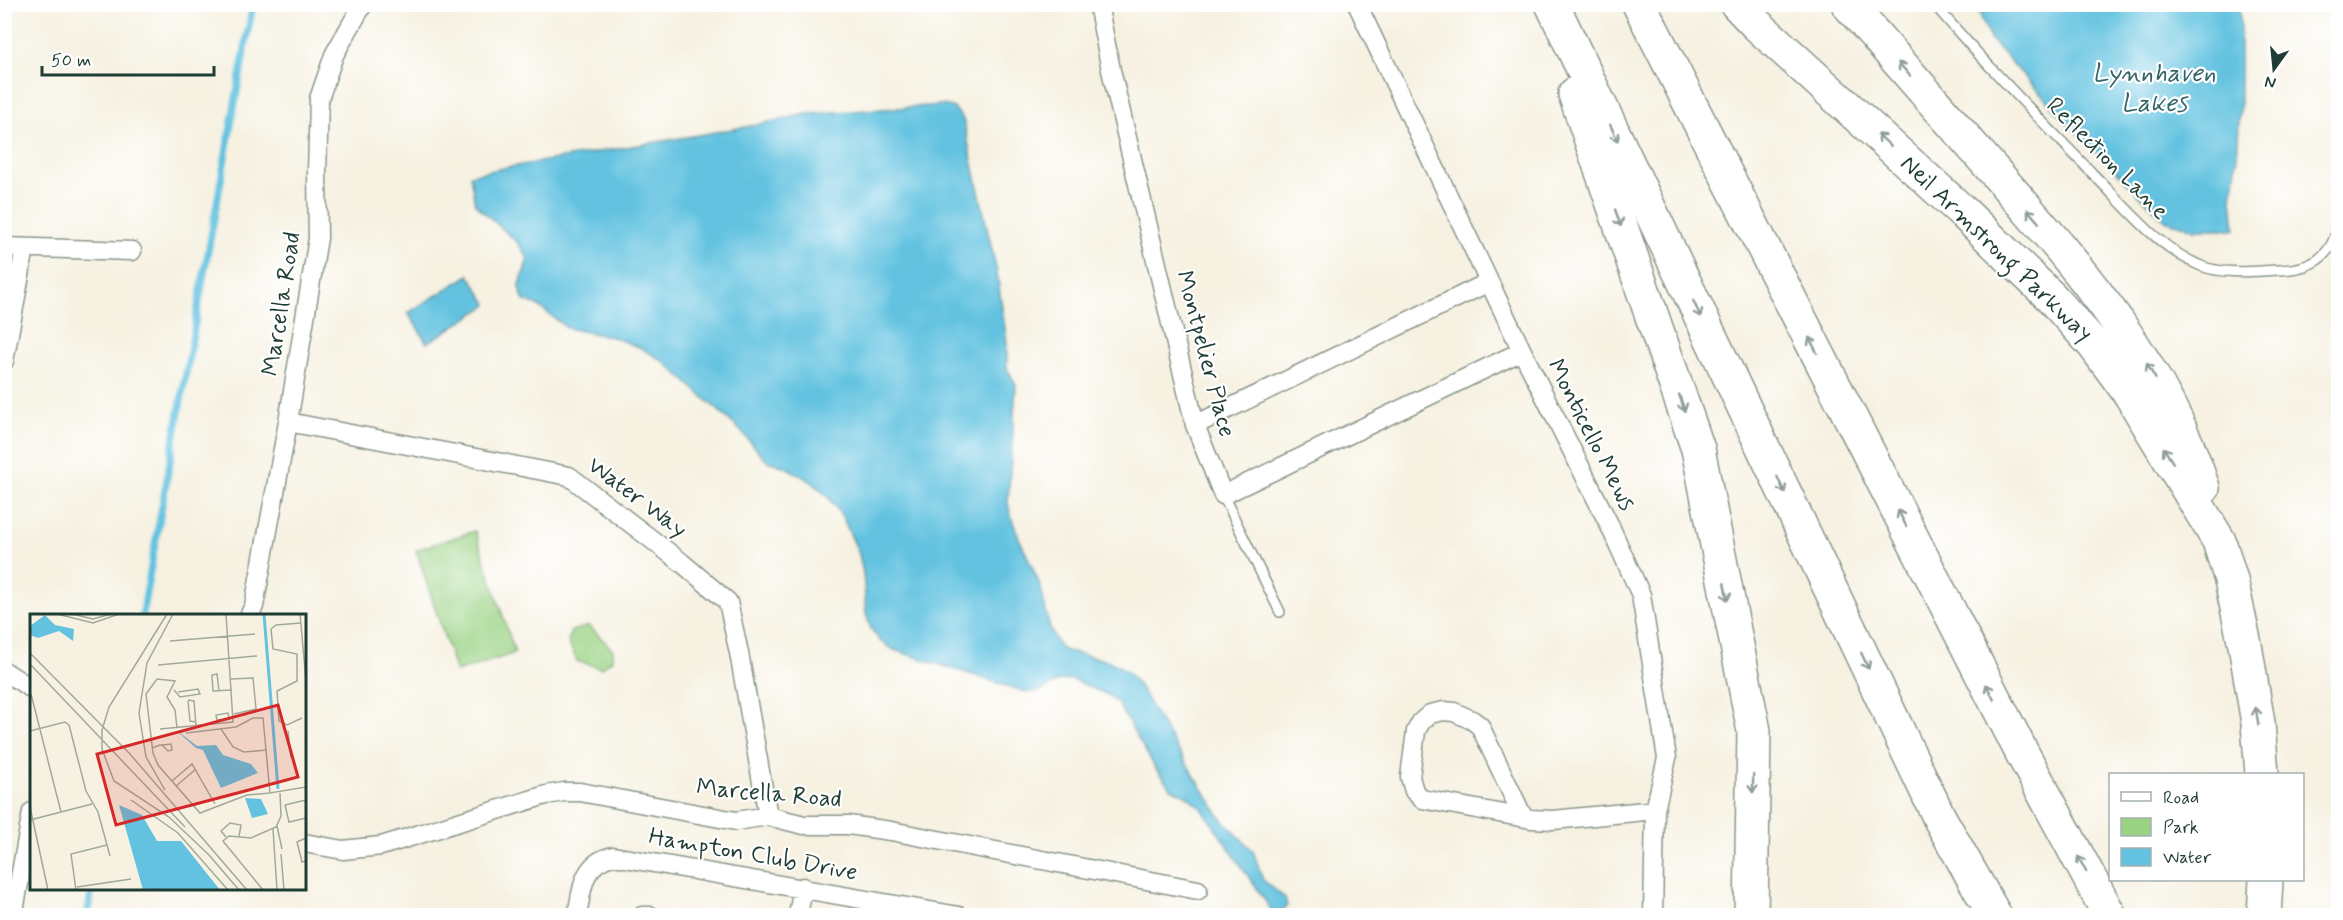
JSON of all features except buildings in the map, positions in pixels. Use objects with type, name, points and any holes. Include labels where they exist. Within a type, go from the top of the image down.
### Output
[{"type":"highway","points":[[1544,4],[1698,449],[1754,730],[1751,915]]},
{"type":"highway","points":[[1552,4],[1941,819],[1995,915]]},
{"type":"highway","points":[[1639,4],[2020,751],[2110,915]]},
{"type":"highway","name":"Neil Armstrong Parkway","points":[[1737,4],[1756,24],[1964,213],[2052,298],[2094,345],[2130,394],[2219,541],[2231,580],[2245,645],[2258,723],[2262,773]]},
{"type":"highway","points":[[1848,4],[2064,250],[2108,305],[2150,368],[2192,451],[2219,541]]},
{"type":"highway","points":[[2264,915],[2266,881]]},
{"type":"street","name":"Marcella Road","points":[[250,614],[254,606],[288,422],[318,238],[319,99],[334,55],[363,4]]},
{"type":"street","name":"Montpelier Place","points":[[1098,4],[1111,70],[1195,425],[1223,495]]},
{"type":"street","name":"Monticello Mews","points":[[1357,4],[1522,351],[1609,524],[1641,595],[1666,758],[1655,810],[1653,915]]},
{"type":"street","points":[[4,247],[132,251]]},
{"type":"street","points":[[4,361],[25,248]]},
{"type":"street","points":[[1195,425],[1489,282]]},
{"type":"street","points":[[1223,495],[1522,351]]},
{"type":"street","name":"Water Way","points":[[288,422],[569,476],[681,562],[728,602],[740,653],[768,816]]},
{"type":"street","points":[[4,671],[30,688]]},
{"type":"street","points":[[1522,817],[1480,726],[1463,715],[1444,711],[1431,714],[1421,722],[1416,731],[1410,777],[1414,791],[1422,799],[1522,817],[1553,820],[1655,810]]},
{"type":"street","name":"Marcella Road","points":[[306,843],[343,850],[381,846],[564,792],[580,792],[736,821],[768,816],[804,825],[848,825],[891,831],[1198,890]]},
{"type":"street","points":[[14,915],[30,823]]},
{"type":"street","name":"Hampton Club Drive","points":[[577,915],[582,887],[590,868],[596,862],[613,856],[959,915]]},
{"type":"street","points":[[798,915],[802,887]]},
{"type":"street","points":[[642,915],[651,915]]},
{"type":"lane","name":"Reflection Lane","points":[[1934,4],[2004,83],[2148,230],[2186,258],[2207,268],[2222,271],[2288,270],[2303,267],[2316,261],[2327,252],[2335,239],[2338,226]]},
{"type":"lane","points":[[1223,495],[1280,612]]},
{"type":"green space","points":[[475,531],[515,653],[456,672],[416,550]]},
{"type":"green space","points":[[589,626],[613,650],[612,660],[601,668],[577,661],[568,642],[571,631]]},
{"type":"water","name":"Lynnhaven Lakes","points":[[1976,5],[2240,5],[2240,106],[2232,199],[2235,229],[2194,229],[2165,220],[2071,127],[1990,39]]},
{"type":"water","points":[[943,105],[954,108],[963,119],[997,273],[1007,343],[1007,368],[1016,385],[1008,502],[1018,535],[1041,589],[1051,629],[1063,650],[1106,660],[1134,679],[1221,818],[1253,851],[1263,880],[1285,898],[1287,905],[1282,912],[1275,915],[1202,809],[1187,796],[1171,788],[1156,769],[1118,704],[1108,695],[1071,679],[1056,682],[1043,690],[1029,693],[894,650],[880,641],[871,629],[866,614],[859,554],[842,516],[829,498],[812,482],[786,467],[767,461],[739,429],[663,361],[641,348],[612,337],[567,328],[536,304],[524,301],[519,288],[528,258],[517,242],[475,204],[470,175],[751,126],[807,114]]},
{"type":"water","points":[[469,275],[488,305],[427,343],[408,313]]},
{"type":"waterway","points":[[142,614],[253,4]]},
{"type":"waterway","points":[[87,916],[92,890]]}]
